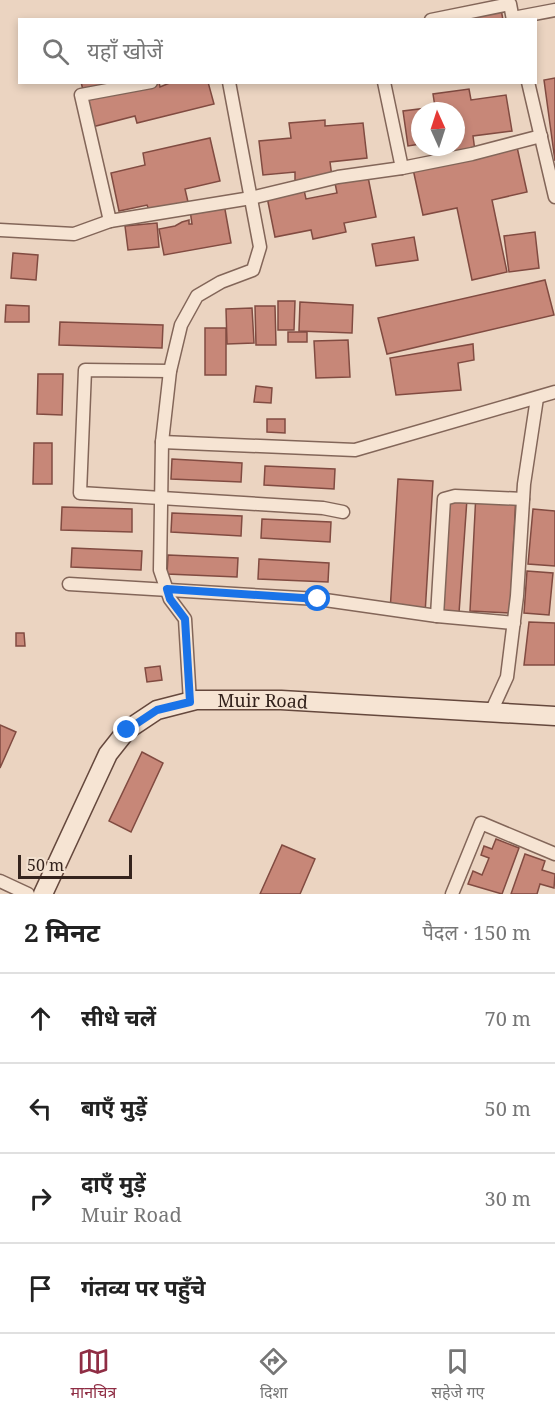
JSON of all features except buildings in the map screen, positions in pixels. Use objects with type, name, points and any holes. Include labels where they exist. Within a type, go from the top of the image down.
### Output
[{"type":"main road","name":"Muir Road","points":[[43,894],[108,754],[127,730],[157,710],[190,702],[281,700],[555,716]]},
{"type":"street","points":[[441,18],[510,4],[513,18]]},
{"type":"street","points":[[518,18],[555,10]]},
{"type":"street","points":[[110,221],[81,95],[140,84]]},
{"type":"street","points":[[190,702],[185,619],[170,599],[160,570],[162,442],[170,371],[181,325],[197,296],[253,270],[260,247],[228,84]]},
{"type":"street","points":[[384,84],[402,168]]},
{"type":"street","points":[[528,84],[555,198]]},
{"type":"street","points":[[0,230],[74,234],[110,221],[251,198],[338,177],[402,168],[472,154],[541,136]]},
{"type":"street","points":[[170,371],[85,370],[80,494],[323,508],[343,512]]},
{"type":"street","points":[[162,442],[356,450],[555,392]]},
{"type":"street","points":[[491,712],[507,677],[514,623],[523,499],[537,398]]},
{"type":"street","points":[[437,616],[444,499],[455,496],[523,499]]},
{"type":"street","points":[[69,584],[318,599],[437,616],[514,623]]},
{"type":"street","points":[[452,894],[481,823],[555,854]]},
{"type":"street","points":[[0,881],[28,894]]},
{"type":"route","points":[[127,730],[157,710],[190,702],[185,619],[170,599],[167,589],[318,599]]}]
